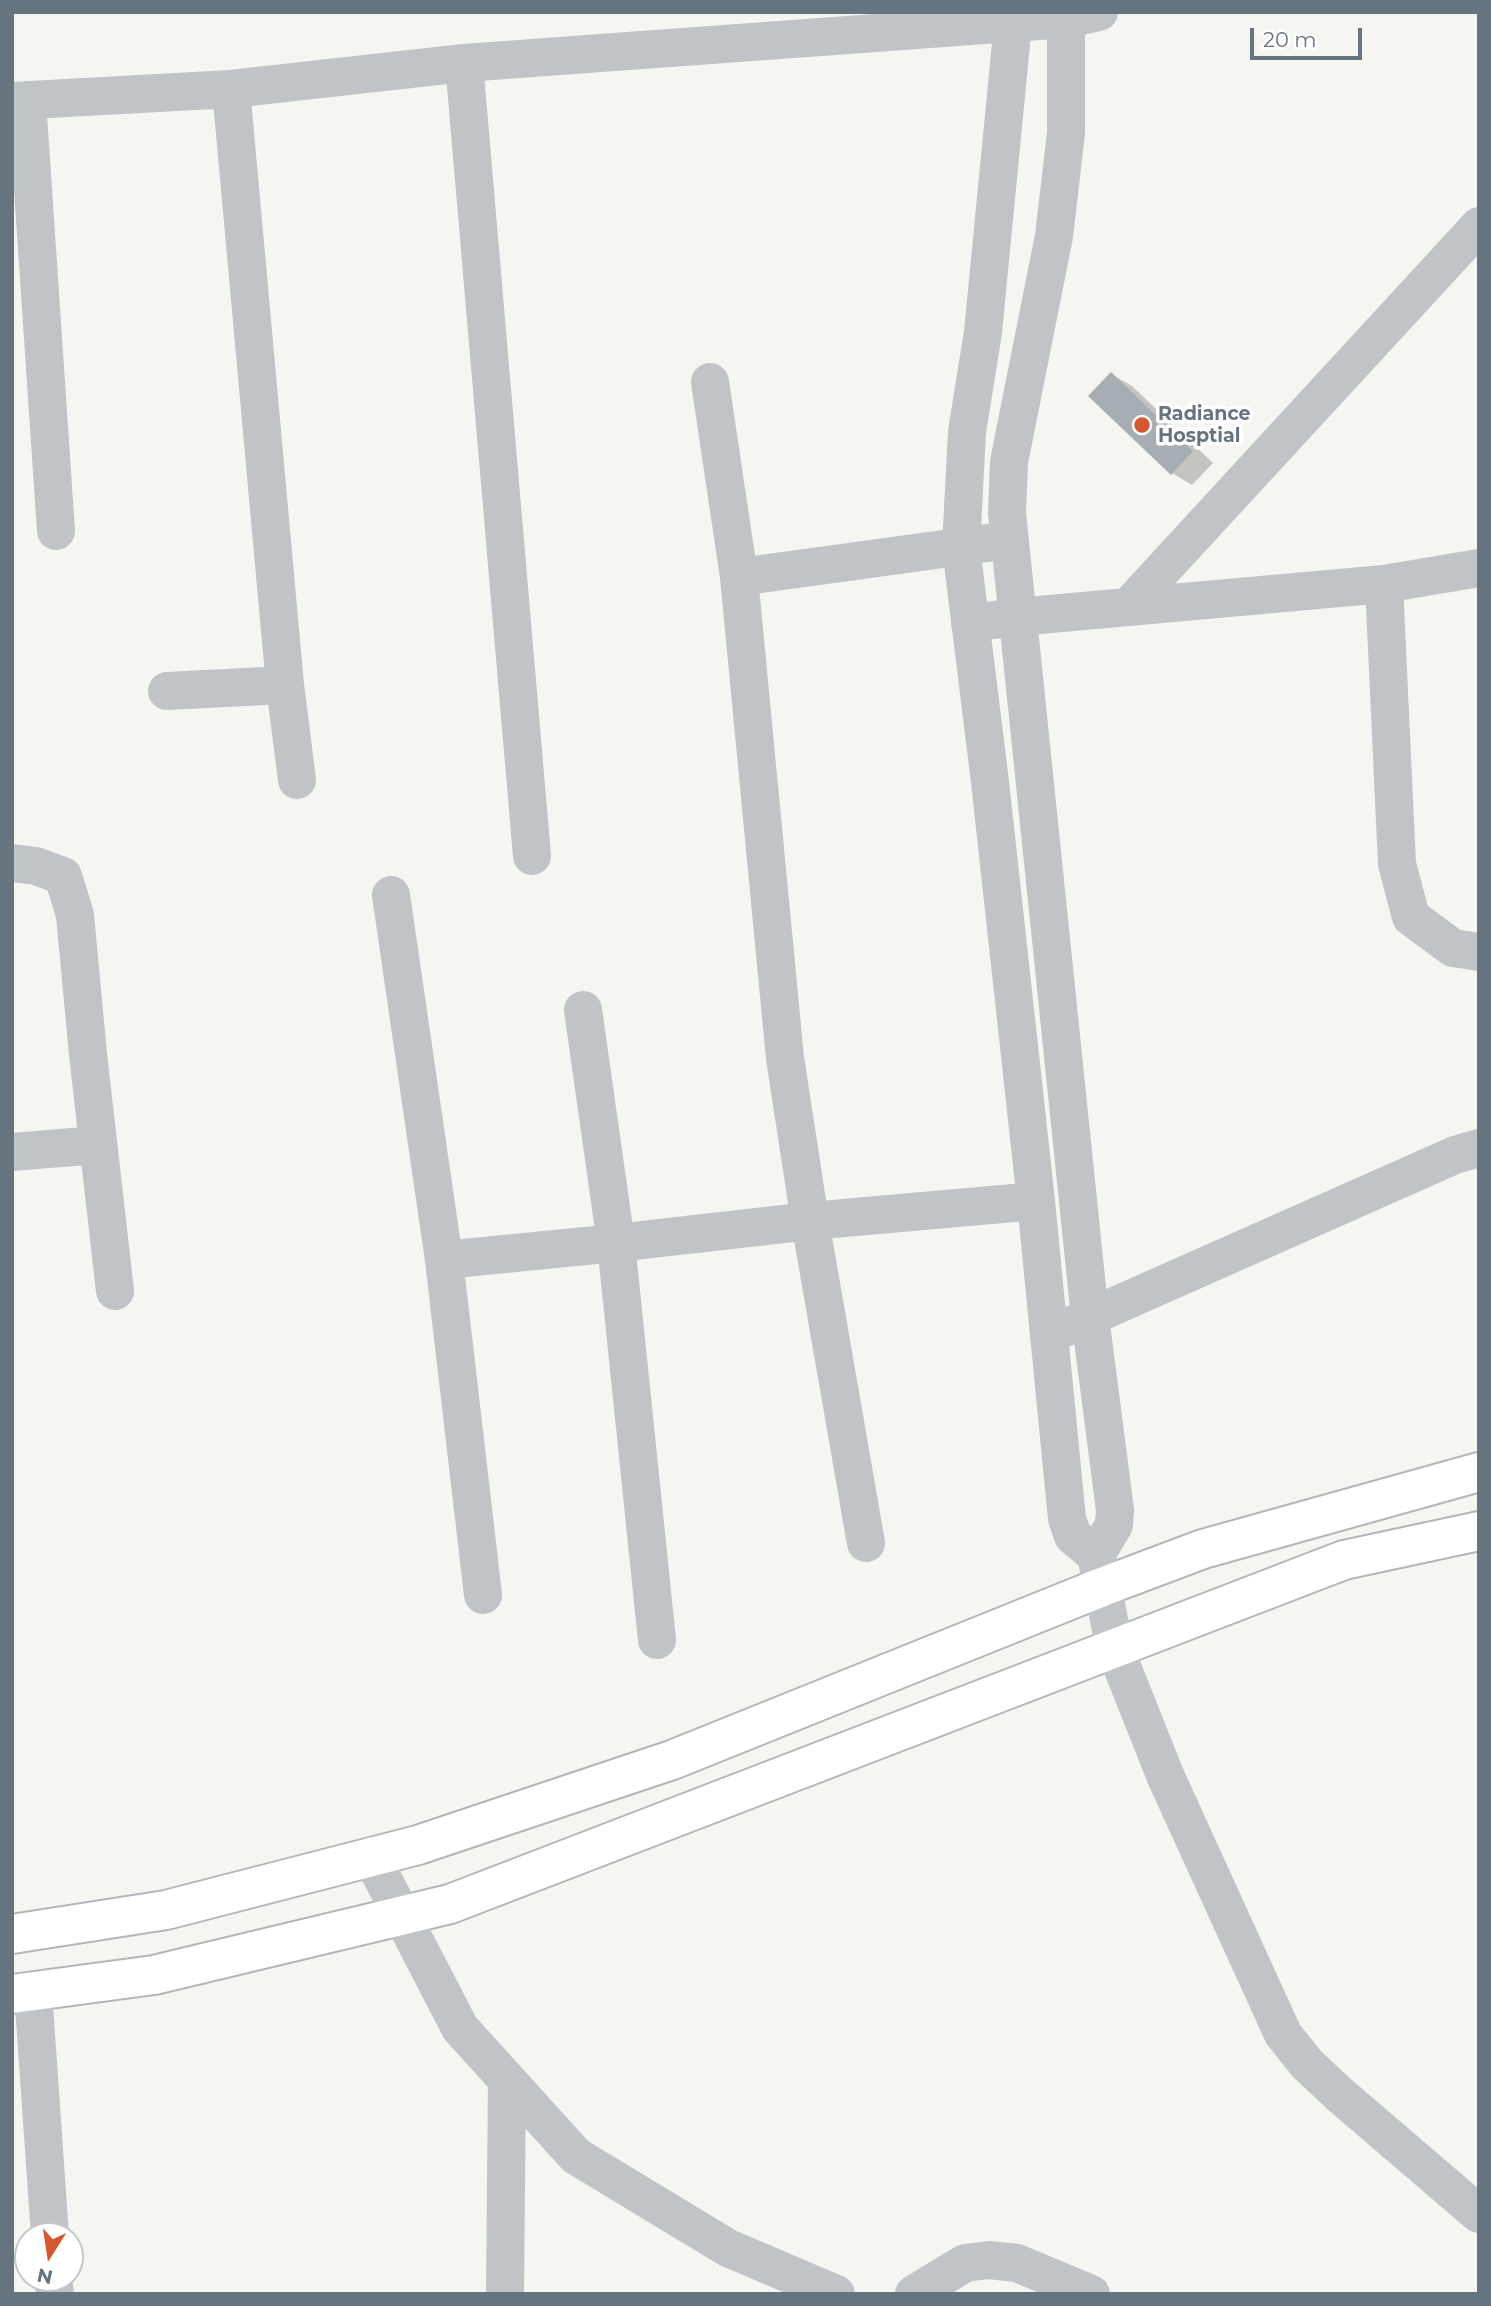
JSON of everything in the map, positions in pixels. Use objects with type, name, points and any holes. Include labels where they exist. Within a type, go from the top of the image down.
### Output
[{"type":"main road","points":[[12,1934],[166,1910],[418,1845],[673,1760],[1099,1571],[1203,1549],[1479,1472]]},
{"type":"main road","points":[[23,1993],[154,1975],[450,1904],[1344,1560],[1479,1531]]},
{"type":"street","points":[[56,531],[20,101],[231,89],[464,63],[1077,15],[1054,236],[1009,462],[1007,513],[1090,1317],[1115,1510],[1114,1525],[1099,1571]]},
{"type":"street","points":[[1013,18],[983,331],[967,432],[961,547],[1036,1201],[1067,1519],[1073,1536],[1099,1571],[1115,1649],[1165,1776],[1283,2034],[1307,2064],[1339,2094],[1479,2214]]},
{"type":"street","points":[[464,63],[532,856]]},
{"type":"street","points":[[231,89],[285,685],[296,779]]},
{"type":"street","points":[[1129,606],[1479,226]]},
{"type":"street","points":[[710,382],[739,577],[785,1058],[810,1221],[866,1543]]},
{"type":"street","points":[[739,577],[1009,540]]},
{"type":"street","points":[[970,623],[1384,584],[1479,568]]},
{"type":"street","points":[[1384,584],[1397,864],[1411,917],[1453,948],[1479,952]]},
{"type":"street","points":[[167,691],[285,685]]},
{"type":"street","points":[[12,863],[36,866],[63,876],[75,915],[115,1291]]},
{"type":"street","points":[[391,895],[444,1260],[483,1595]]},
{"type":"street","points":[[583,1010],[617,1243],[657,1640]]},
{"type":"street","points":[[12,1152],[98,1145]]},
{"type":"street","points":[[1049,1335],[1442,1161],[1479,1148]]},
{"type":"street","points":[[444,1260],[810,1221],[1036,1201]]},
{"type":"street","points":[[371,1856],[460,2028],[576,2156],[728,2248],[836,2294]]},
{"type":"street","points":[[23,1993],[48,2222]]},
{"type":"street","points":[[505,2294],[507,2080]]},
{"type":"street","points":[[914,2294],[965,2263],[989,2260],[1017,2263],[1091,2294]]},
{"type":"building","points":[[1111,372],[1193,451],[1171,475],[1088,396]]},
{"type":"place","name":"Radiance Hosptial","points":[[1142,425]]}]
